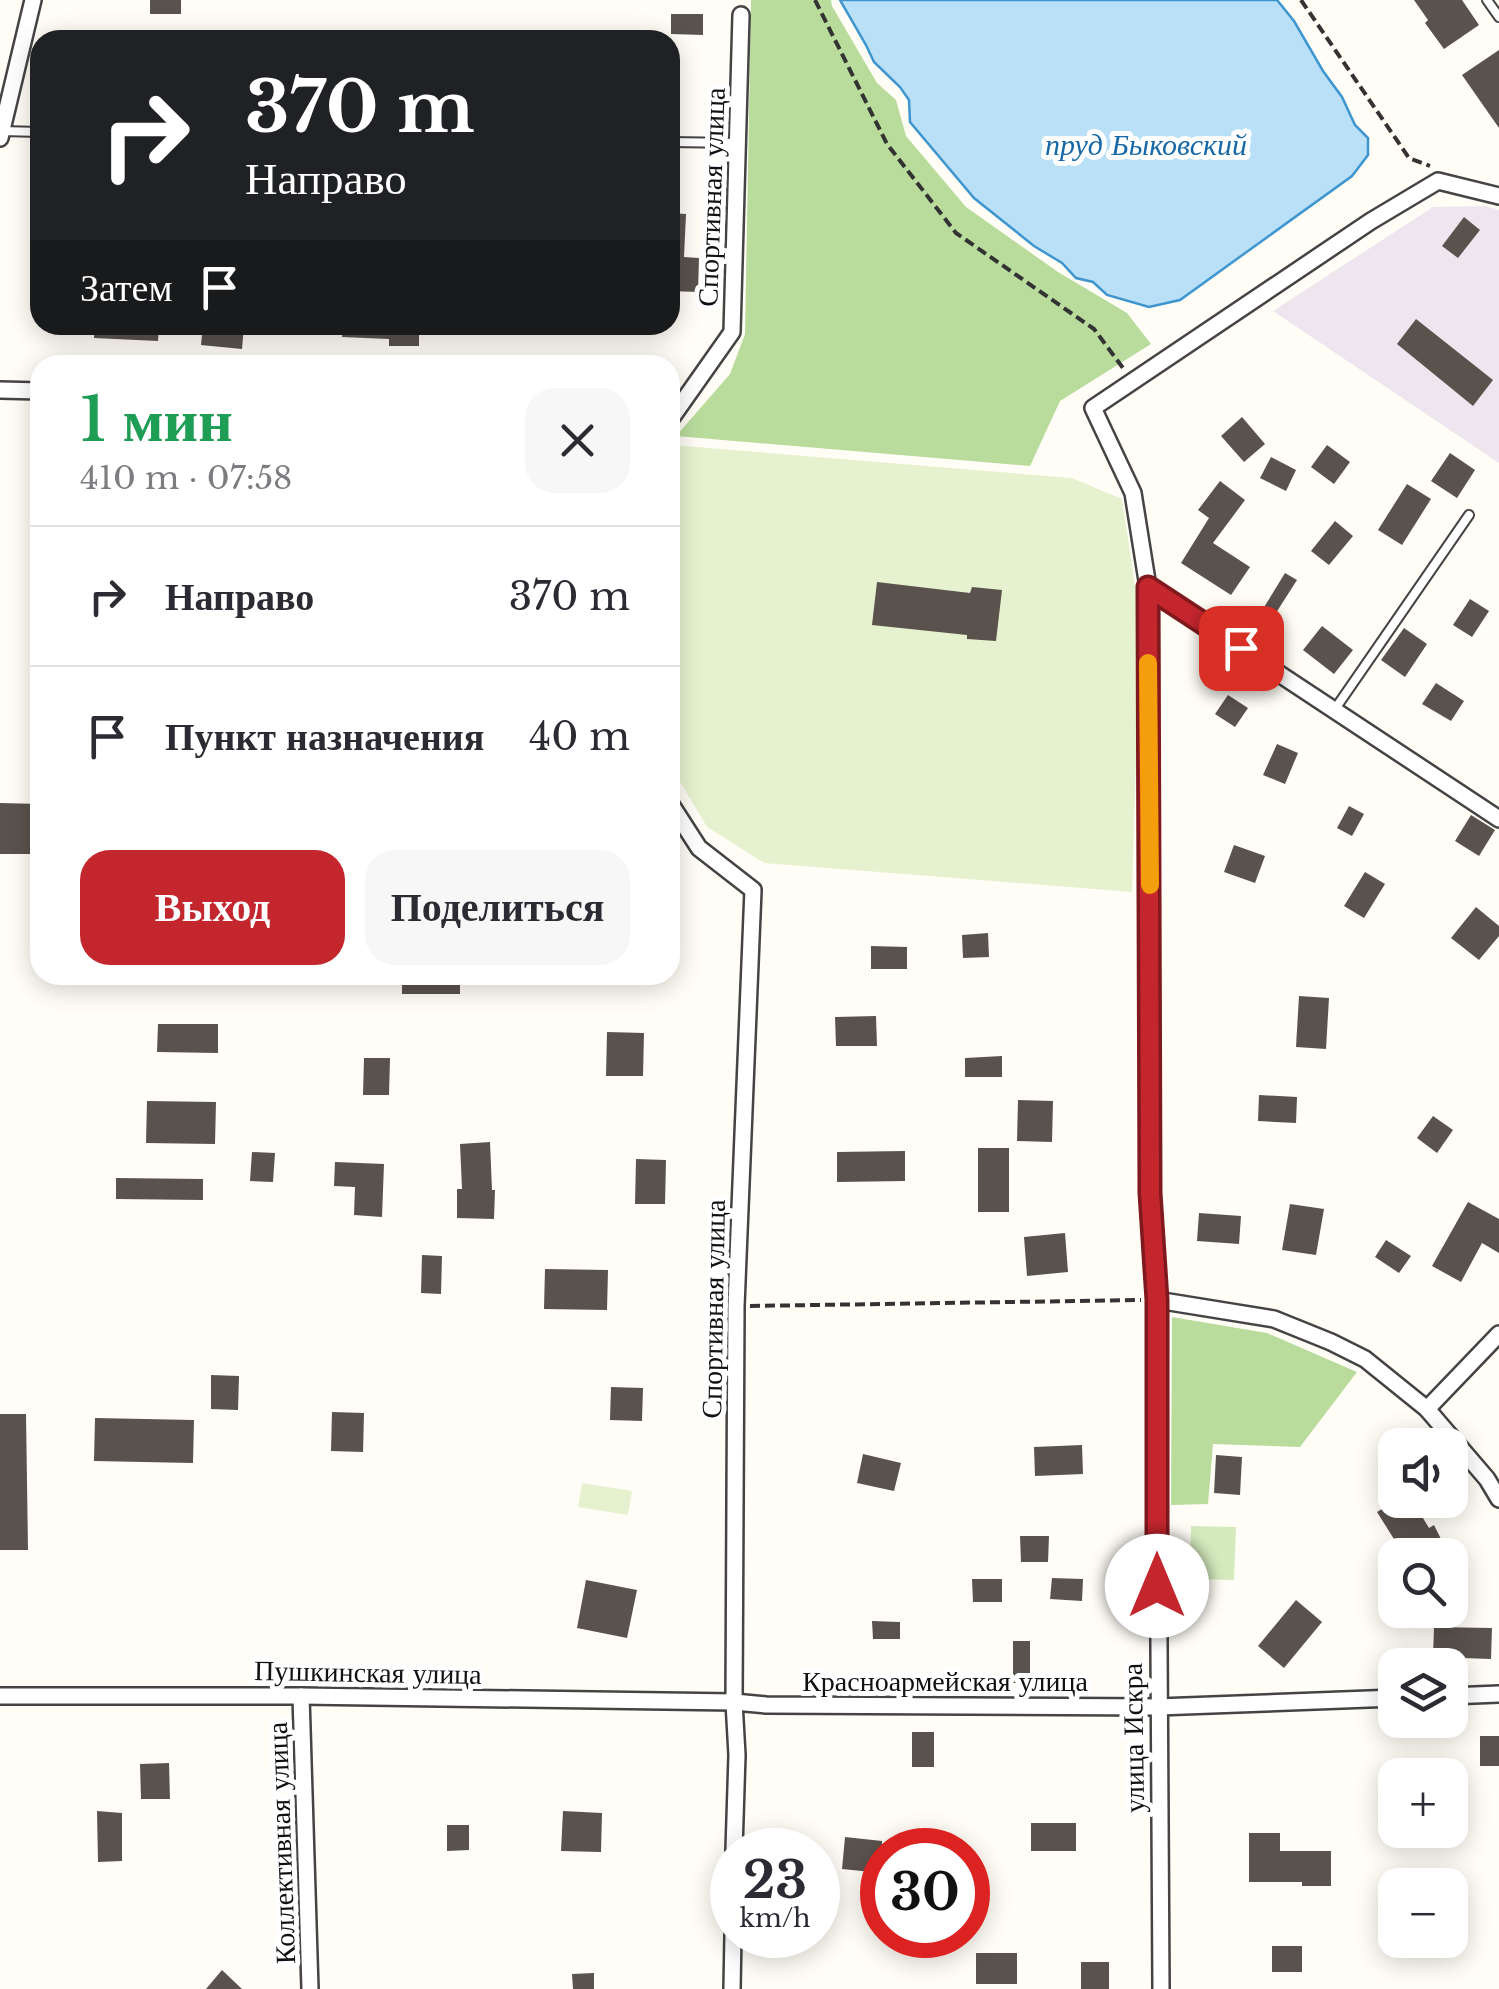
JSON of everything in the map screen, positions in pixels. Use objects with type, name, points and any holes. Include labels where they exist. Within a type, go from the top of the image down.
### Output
[{"type":"street","points":[[1,135],[6,90],[34,0]]},
{"type":"street","name":"Спортивная улица","points":[[680,396],[732,332],[742,15]]},
{"type":"street","points":[[1131,380],[1438,181],[1499,196]]},
{"type":"street","name":"улица Искра","points":[[1131,380],[1093,408],[1134,493],[1148,587],[1150,1193],[1157,1300],[1161,1989]]},
{"type":"street","points":[[0,390],[30,390]]},
{"type":"street","points":[[1148,587],[1499,819]]},
{"type":"street","name":"Спортивная улица","points":[[680,827],[699,848],[753,890],[736,1306],[735,1828]]},
{"type":"street","points":[[1157,1300],[1274,1318],[1365,1359],[1428,1409],[1487,1478],[1499,1499]]},
{"type":"street","points":[[1428,1409],[1499,1334]]},
{"type":"street","points":[[1468,1695],[1499,1694]]},
{"type":"street","name":"Пушкинская улица","points":[[0,1696],[734,1702]]},
{"type":"street","name":"Коллективная улица","points":[[301,1696],[310,1989]]},
{"type":"street","name":"Красноармейская улица","points":[[734,1702],[1158,1707],[1378,1699]]},
{"type":"street","points":[[732,1989],[733,1958]]},
{"type":"lane","points":[[1488,0],[1499,17]]},
{"type":"lane","points":[[1,135],[30,133]]},
{"type":"lane","points":[[680,142],[738,142]]},
{"type":"lane","points":[[1334,710],[1468,514]]},
{"type":"path","points":[[815,0],[887,144],[956,233],[1094,329],[1131,380]]},
{"type":"path","points":[[1300,0],[1409,158],[1436,169]]},
{"type":"path","points":[[736,1306],[1157,1300]]},
{"type":"shaded area","points":[[1486,206],[1499,210],[1499,463],[1273,311],[1433,207]]},
{"type":"green space","points":[[751,0],[831,0],[877,83],[896,100],[906,136],[966,207],[1058,272],[1127,313],[1151,344],[1060,401],[1030,466],[680,436],[680,431],[730,374],[745,334]]},
{"type":"green space","points":[[680,446],[1072,478],[1122,499],[1136,591],[1139,663],[1132,892],[764,863],[707,827],[680,782]]},
{"type":"green space","points":[[1172,1317],[1267,1333],[1357,1372],[1300,1447],[1213,1444],[1208,1504],[1171,1505]]},
{"type":"green space","points":[[582,1483],[632,1491],[628,1515],[578,1507]]},
{"type":"green space","points":[[1191,1526],[1236,1527],[1234,1580],[1190,1579]]},
{"type":"water","name":"пруд Быковский","points":[[840,0],[1277,0],[1342,97],[1355,125],[1368,138],[1368,155],[1352,176],[1180,300],[1149,307],[1107,295],[1093,282],[1076,278],[1062,263],[974,198],[910,122],[909,100],[874,62]]},
{"type":"building","points":[[150,0],[181,0],[181,14],[150,14]]},
{"type":"building","points":[[1414,0],[1462,0],[1479,25],[1444,49]]},
{"type":"building","points":[[671,14],[703,14],[703,35],[671,30]]},
{"type":"building","points":[[1499,50],[1499,128],[1462,75]]},
{"type":"building","points":[[680,214],[686,214],[684,257],[699,258],[698,292],[680,291]]},
{"type":"building","points":[[1464,217],[1480,230],[1458,258],[1442,246]]},
{"type":"building","points":[[1416,319],[1493,380],[1473,406],[1397,344]]},
{"type":"building","points":[[94,335],[158,335],[158,341],[94,338]]},
{"type":"building","points":[[202,335],[243,335],[242,349],[201,345]]},
{"type":"building","points":[[419,335],[419,346],[389,346],[389,339],[342,337]]},
{"type":"building","points":[[1242,417],[1265,444],[1244,462],[1221,436]]},
{"type":"building","points":[[1327,445],[1350,462],[1334,484],[1311,467]]},
{"type":"building","points":[[1450,453],[1475,470],[1457,498],[1431,481]]},
{"type":"building","points":[[1271,457],[1296,470],[1286,491],[1260,478]]},
{"type":"building","points":[[1220,481],[1245,500],[1213,543],[1250,567],[1231,595],[1181,563],[1209,518],[1198,510]]},
{"type":"building","points":[[1407,484],[1431,499],[1402,545],[1378,530]]},
{"type":"building","points":[[1335,521],[1353,536],[1329,565],[1311,551]]},
{"type":"building","points":[[1285,573],[1297,580],[1274,616],[1263,609]]},
{"type":"building","points":[[877,582],[970,593],[972,587],[1002,590],[996,641],[872,625]]},
{"type":"building","points":[[1470,599],[1489,611],[1472,637],[1453,625]]},
{"type":"building","points":[[1322,626],[1353,650],[1334,674],[1303,650]]},
{"type":"building","points":[[1404,628],[1427,644],[1405,677],[1381,660]]},
{"type":"building","points":[[1436,683],[1464,701],[1451,721],[1422,704]]},
{"type":"building","points":[[1228,695],[1248,708],[1235,727],[1215,714]]},
{"type":"building","points":[[1277,744],[1298,753],[1285,784],[1263,775]]},
{"type":"building","points":[[0,803],[30,804],[30,854],[0,854]]},
{"type":"building","points":[[1349,806],[1364,814],[1352,836],[1337,828]]},
{"type":"building","points":[[1471,815],[1495,830],[1479,856],[1455,841]]},
{"type":"building","points":[[1234,845],[1265,856],[1255,883],[1224,872]]},
{"type":"building","points":[[1365,872],[1385,884],[1364,918],[1344,906]]},
{"type":"building","points":[[1476,907],[1499,926],[1499,936],[1479,960],[1451,938]]},
{"type":"building","points":[[988,933],[989,957],[963,958],[962,935]]},
{"type":"building","points":[[871,946],[907,947],[907,969],[871,969]]},
{"type":"building","points":[[402,985],[460,985],[460,994],[402,994]]},
{"type":"building","points":[[1299,996],[1329,998],[1326,1049],[1296,1047]]},
{"type":"building","points":[[876,1016],[877,1046],[836,1046],[835,1017]]},
{"type":"building","points":[[158,1024],[218,1024],[218,1053],[157,1052]]},
{"type":"building","points":[[607,1032],[644,1033],[643,1076],[606,1076]]},
{"type":"building","points":[[1002,1056],[1002,1077],[965,1077],[965,1058]]},
{"type":"building","points":[[364,1058],[390,1058],[389,1095],[363,1095]]},
{"type":"building","points":[[1259,1095],[1297,1097],[1296,1123],[1258,1121]]},
{"type":"building","points":[[1018,1100],[1053,1101],[1052,1142],[1017,1141]]},
{"type":"building","points":[[147,1101],[216,1102],[215,1144],[146,1143]]},
{"type":"building","points":[[1433,1116],[1453,1130],[1437,1153],[1417,1138]]},
{"type":"building","points":[[490,1142],[494,1219],[457,1218],[457,1189],[462,1189],[460,1144]]},
{"type":"building","points":[[978,1148],[1009,1148],[1009,1212],[978,1212]]},
{"type":"building","points":[[905,1151],[905,1181],[837,1182],[837,1152]]},
{"type":"building","points":[[252,1152],[275,1153],[273,1182],[250,1181]]},
{"type":"building","points":[[636,1159],[666,1160],[665,1204],[635,1204]]},
{"type":"building","points":[[335,1162],[384,1164],[382,1217],[354,1215],[355,1187],[334,1186]]},
{"type":"building","points":[[116,1178],[203,1179],[203,1200],[116,1199]]},
{"type":"building","points":[[1468,1202],[1499,1219],[1499,1253],[1482,1243],[1461,1282],[1432,1266]]},
{"type":"building","points":[[1290,1204],[1324,1209],[1316,1255],[1282,1250]]},
{"type":"building","points":[[1199,1213],[1241,1216],[1239,1244],[1197,1241]]},
{"type":"building","points":[[1065,1233],[1068,1272],[1027,1276],[1024,1237]]},
{"type":"building","points":[[1386,1240],[1411,1256],[1399,1273],[1375,1257]]},
{"type":"building","points":[[422,1255],[442,1256],[441,1294],[421,1293]]},
{"type":"building","points":[[545,1269],[608,1270],[607,1310],[544,1309]]},
{"type":"building","points":[[211,1375],[239,1376],[238,1410],[211,1409]]},
{"type":"building","points":[[611,1387],[643,1388],[642,1421],[610,1420]]},
{"type":"building","points":[[332,1412],[364,1413],[363,1452],[331,1451]]},
{"type":"building","points":[[0,1414],[26,1414],[28,1550],[0,1550]]},
{"type":"building","points":[[95,1418],[194,1420],[193,1463],[94,1461]]},
{"type":"building","points":[[1082,1445],[1083,1474],[1035,1476],[1034,1447]]},
{"type":"building","points":[[863,1454],[901,1463],[894,1491],[857,1483]]},
{"type":"building","points":[[1216,1455],[1242,1457],[1240,1495],[1214,1493]]},
{"type":"building","points":[[1381,1518],[1423,1518],[1429,1528],[1434,1525],[1440,1538],[1393,1538]]},
{"type":"building","points":[[1020,1536],[1049,1536],[1048,1562],[1021,1562]]},
{"type":"building","points":[[1052,1578],[1083,1579],[1082,1601],[1050,1599]]},
{"type":"building","points":[[972,1579],[1002,1579],[1002,1602],[973,1602]]},
{"type":"building","points":[[586,1580],[637,1590],[627,1638],[577,1628]]},
{"type":"building","points":[[1296,1600],[1322,1622],[1284,1668],[1258,1646]]},
{"type":"building","points":[[872,1621],[900,1622],[900,1639],[873,1639]]},
{"type":"building","points":[[1434,1628],[1492,1628],[1491,1659],[1468,1658],[1468,1648],[1433,1648]]},
{"type":"building","points":[[1013,1641],[1030,1641],[1030,1682],[1013,1683]]},
{"type":"building","points":[[912,1732],[934,1732],[934,1767],[912,1767]]},
{"type":"building","points":[[1480,1736],[1499,1736],[1499,1766],[1480,1766]]},
{"type":"building","points":[[169,1763],[170,1799],[141,1799],[140,1764]]},
{"type":"building","points":[[97,1811],[122,1813],[122,1861],[98,1862]]},
{"type":"building","points":[[563,1811],[602,1813],[601,1852],[561,1851]]},
{"type":"building","points":[[1031,1823],[1076,1823],[1076,1851],[1031,1851]]},
{"type":"building","points":[[447,1825],[469,1825],[469,1850],[447,1851]]},
{"type":"building","points":[[1249,1833],[1280,1833],[1280,1851],[1331,1851],[1331,1886],[1249,1882]]},
{"type":"building","points":[[845,1837],[860,1839],[860,1871],[842,1869]]},
{"type":"building","points":[[1272,1946],[1302,1946],[1302,1972],[1272,1972]]},
{"type":"building","points":[[990,1953],[1017,1953],[1017,1984],[976,1984],[976,1958],[990,1958]]},
{"type":"building","points":[[1081,1962],[1109,1962],[1109,1989],[1081,1989]]},
{"type":"building","points":[[222,1970],[242,1989],[206,1989]]},
{"type":"building","points":[[594,1973],[594,1989],[573,1989],[572,1974]]},
{"type":"slow traffic","points":[[1148,663],[1150,885]]},
{"type":"route","points":[[1157,1586],[1157,1300],[1150,1193],[1148,587],[1241,648]]}]
